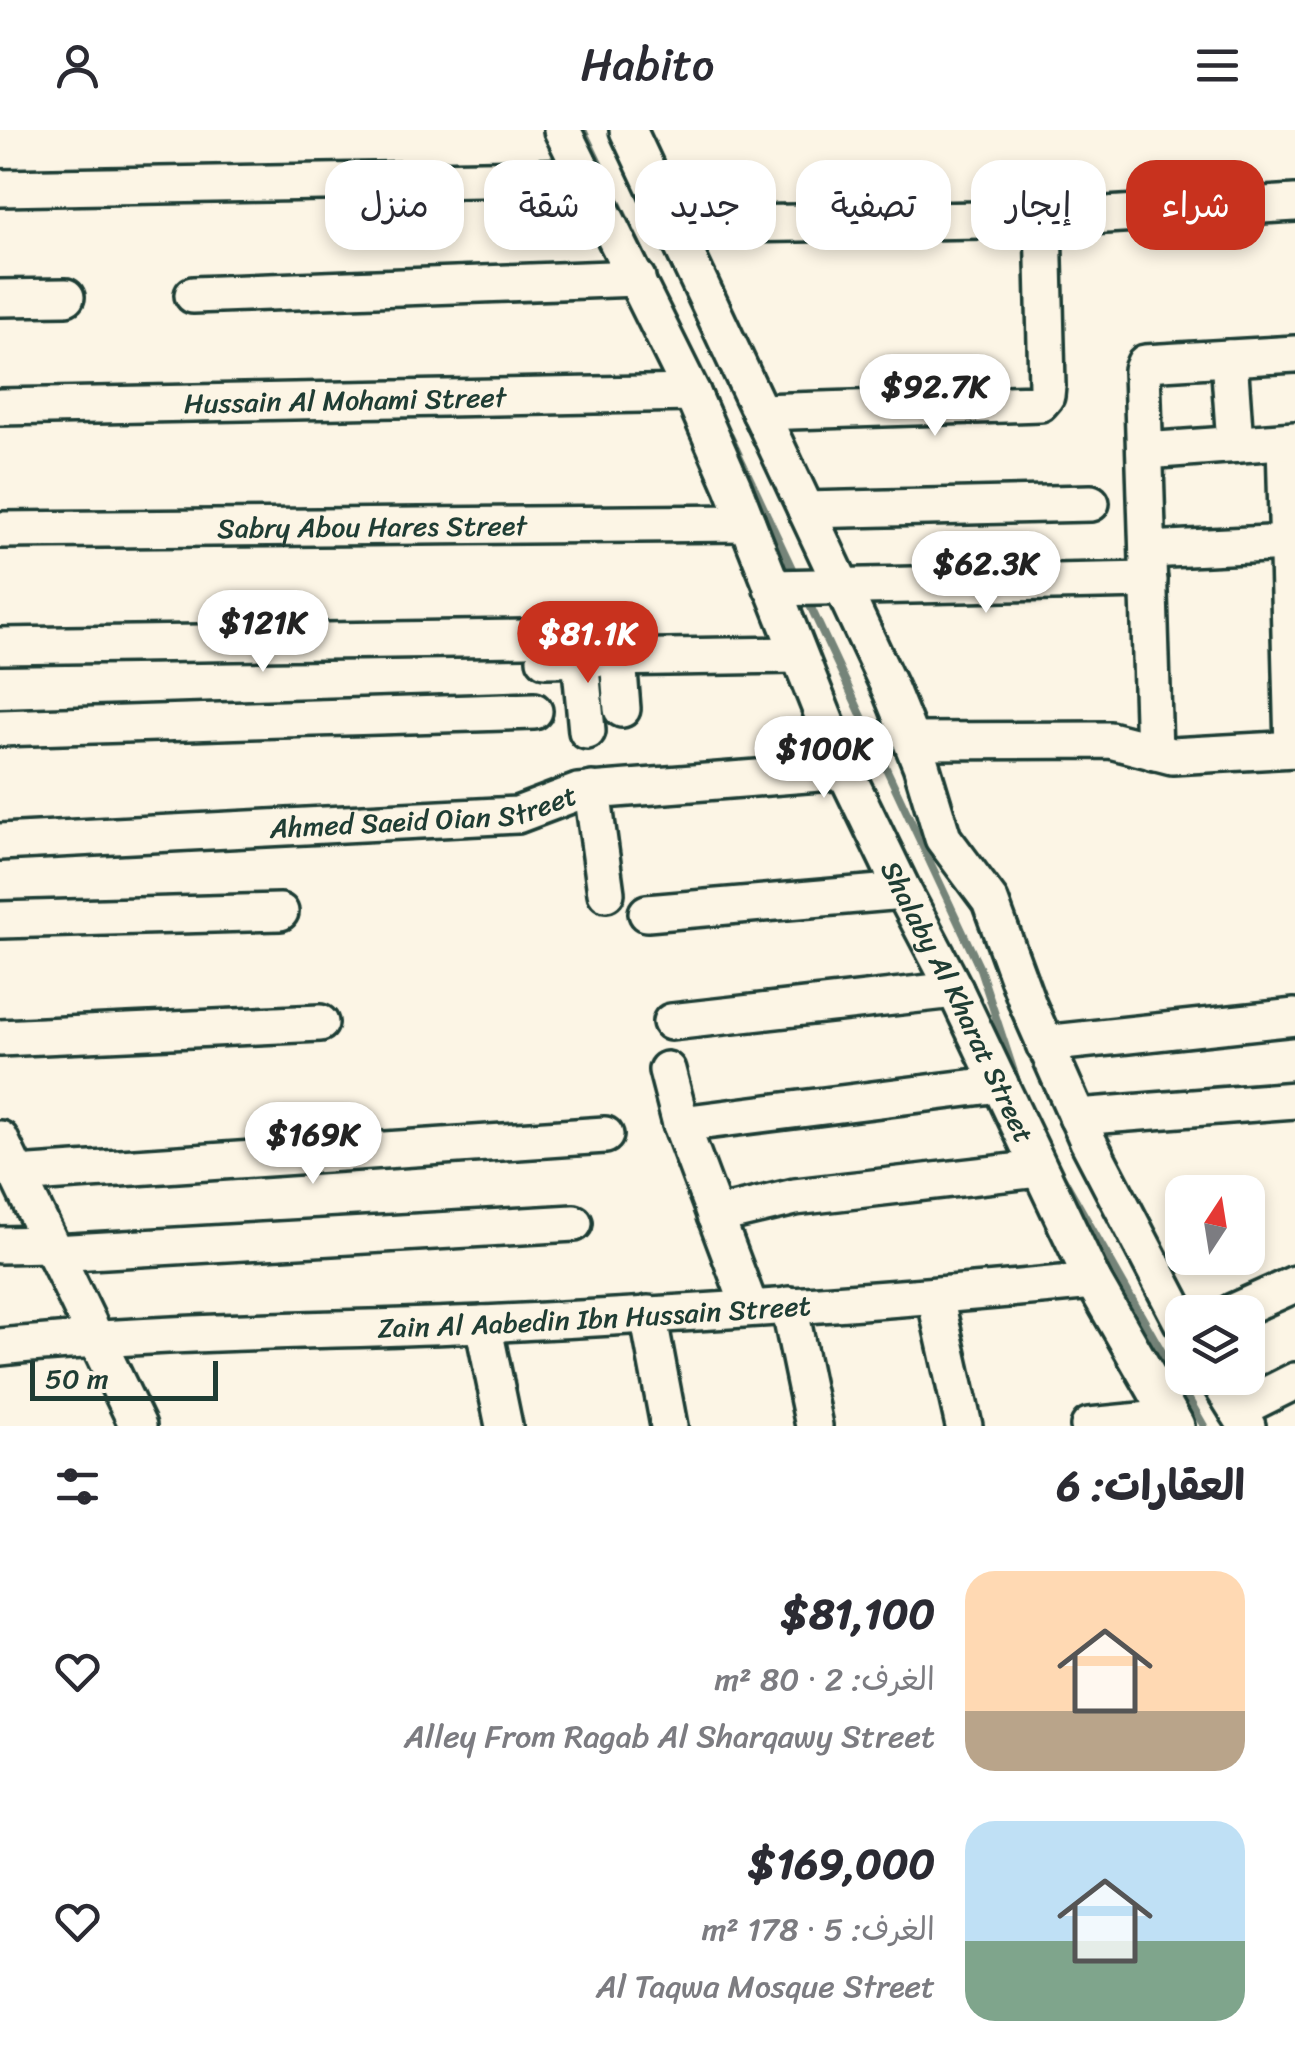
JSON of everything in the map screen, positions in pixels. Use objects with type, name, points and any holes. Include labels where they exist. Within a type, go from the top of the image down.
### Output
[{"type":"street","name":"Shalaby Al Kharat Street","points":[[562,130],[577,160]]},
{"type":"street","name":"Shalaby Al Kharat Street","points":[[628,130],[642,160]]},
{"type":"street","points":[[0,188],[484,179]]},
{"type":"street","points":[[1106,215],[1295,203]]},
{"type":"street","points":[[776,223],[971,220]]},
{"type":"street","name":"Shalaby Al Kharat Street","points":[[615,234],[692,392],[747,523],[780,588],[796,655],[845,771],[955,990],[1038,1170],[1093,1281],[1148,1310]]},
{"type":"street","name":"Shalaby Al Kharat Street","points":[[684,250],[806,510],[833,587],[912,741],[943,838],[990,900],[1044,1044],[1077,1117],[1148,1310],[1173,1422]]},
{"type":"street","points":[[760,412],[1040,403],[1047,386],[1044,250]]},
{"type":"street","points":[[192,295],[638,278]]},
{"type":"street","points":[[0,298],[66,297]]},
{"type":"street","points":[[1154,752],[1144,363],[1295,354]]},
{"type":"street","points":[[1228,358],[1235,444]]},
{"type":"street","name":"Hussain Al Mohami Street","points":[[0,406],[692,392]]},
{"type":"street","points":[[912,741],[1110,740],[1172,756],[1294,749],[1288,543],[1290,441],[1145,451]]},
{"type":"street","points":[[806,510],[1091,503]]},
{"type":"street","name":"Sabry Abou Hares Street","points":[[0,530],[747,523]]},
{"type":"street","points":[[780,588],[1148,565],[1288,543]]},
{"type":"street","points":[[0,646],[550,652],[618,658],[796,655]]},
{"type":"street","points":[[550,652],[588,731]]},
{"type":"street","points":[[618,658],[622,709]]},
{"type":"street","points":[[0,728],[534,711]]},
{"type":"street","name":"Ahmed Saeid Oian Street","points":[[0,842],[517,816],[567,794],[592,790],[845,771]]},
{"type":"street","points":[[592,790],[606,893]]},
{"type":"street","points":[[647,913],[902,891]]},
{"type":"street","points":[[0,920],[280,912]]},
{"type":"street","points":[[672,1022],[955,990]]},
{"type":"street","points":[[1044,1044],[1295,1017]]},
{"type":"street","points":[[0,1038],[320,1023]]},
{"type":"street","points":[[667,1070],[681,1124],[750,1308]]},
{"type":"street","points":[[681,1124],[1000,1084]]},
{"type":"street","points":[[1077,1117],[1295,1100]]},
{"type":"street","points":[[138,1426],[6,1155],[605,1135]]},
{"type":"street","points":[[715,1216],[795,1197],[1038,1170]]},
{"type":"street","points":[[0,1245],[52,1248],[574,1223]]},
{"type":"street","name":"Zain Al Aabedin Ibn Hussain Street","points":[[0,1347],[94,1338],[483,1324],[936,1297],[1093,1281]]},
{"type":"street","points":[[1265,1298],[1295,1284]]},
{"type":"street","points":[[936,1297],[964,1426]]},
{"type":"street","points":[[789,1305],[814,1426]]},
{"type":"street","points":[[648,1314],[669,1426]]},
{"type":"street","points":[[483,1324],[504,1426]]},
{"type":"street","points":[[1228,1395],[1242,1418],[1295,1381]]},
{"type":"street","points":[[1089,1426],[1173,1422]]},
{"type":"waterway","points":[[583,130],[648,266]]},
{"type":"waterway","points":[[730,436],[796,577]]},
{"type":"waterway","points":[[807,599],[980,969],[1017,1081]]},
{"type":"waterway","points":[[1061,1174],[1204,1426]]}]
